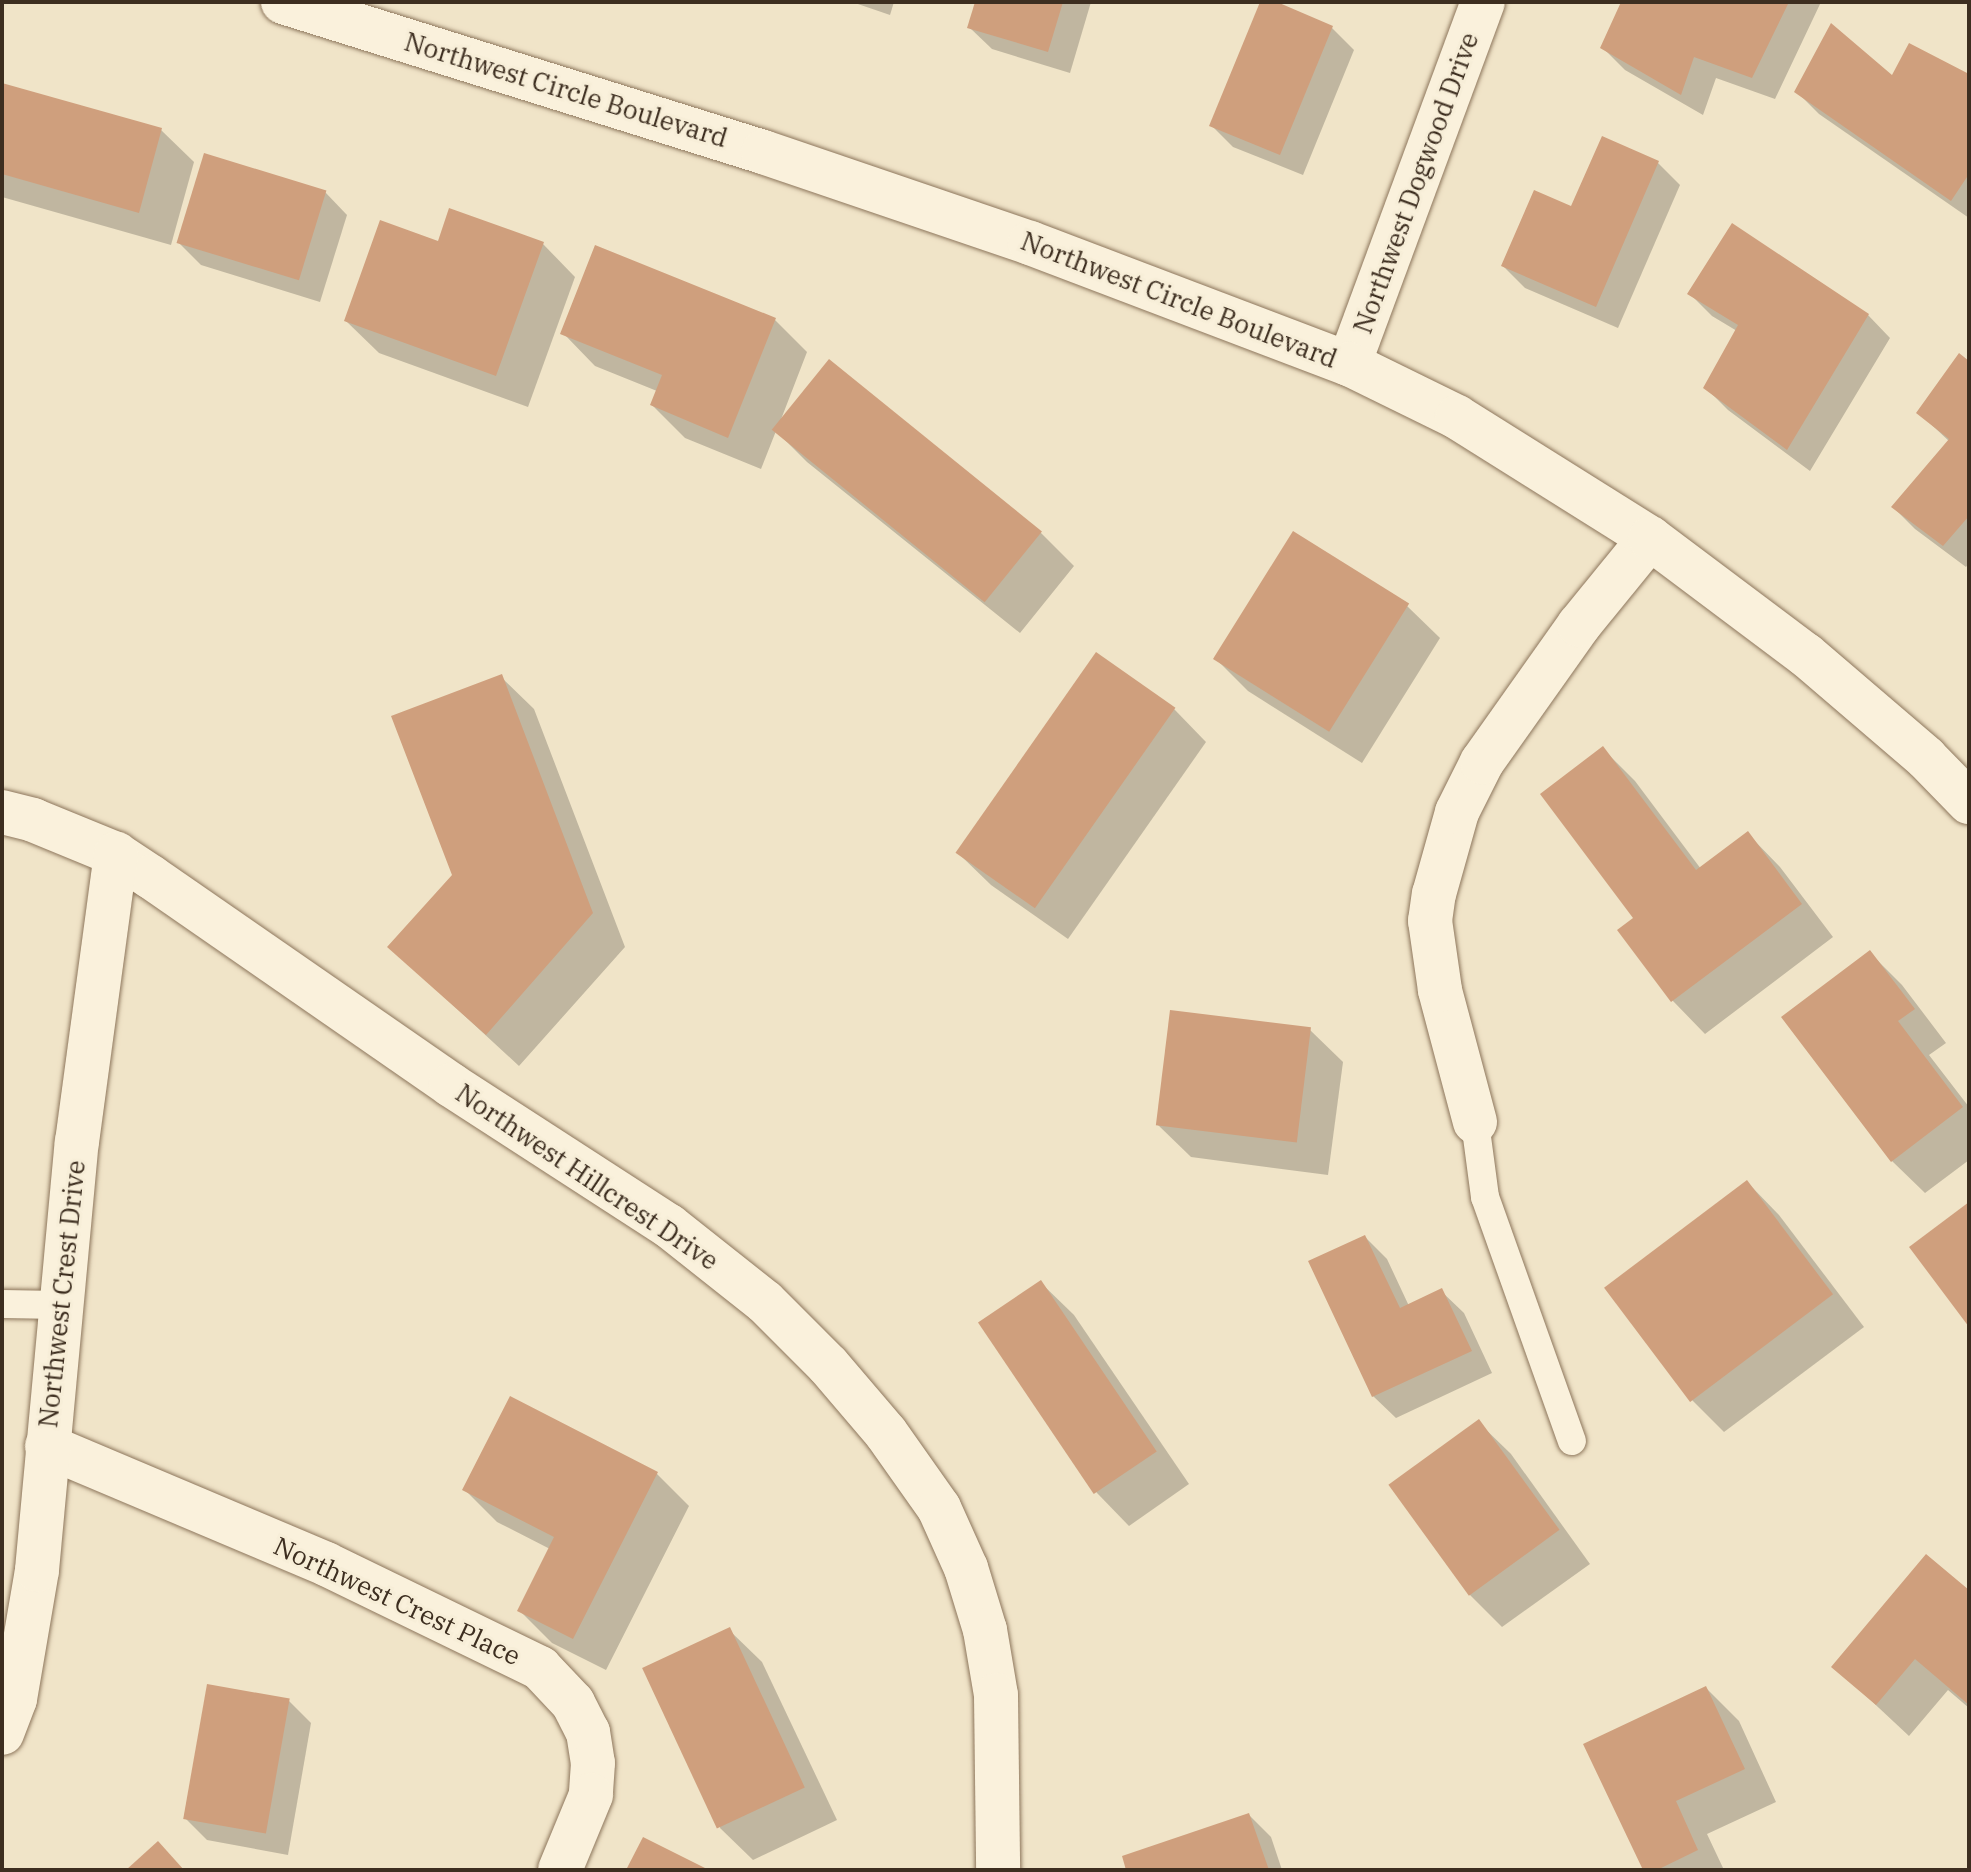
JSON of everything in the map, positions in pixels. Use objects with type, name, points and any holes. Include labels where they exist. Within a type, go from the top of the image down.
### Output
[{"type":"street","name":"Northwest Circle Boulevard","points":[[283,2],[763,152],[1030,243],[1349,364],[1457,417],[1650,538],[1806,655],[1926,758],[1969,802]]},
{"type":"street","name":"Northwest Dogwood Drive","points":[[1349,364],[1483,2]]},
{"type":"street","points":[[1475,1122],[1440,990],[1430,921],[1434,894],[1457,812],[1482,762],[1570,637],[1650,538]]},
{"type":"street","name":"Northwest Hillcrest Drive","points":[[2,812],[33,820],[116,854],[451,1085],[669,1226],[765,1302],[828,1365],[886,1433],[939,1508],[966,1568],[985,1630],[996,1695],[998,1870]]},
{"type":"street","name":"Northwest Crest Drive","points":[[2,1733],[15,1699],[37,1570],[77,1142],[116,854]]},
{"type":"street","name":"Northwest Crest Place","points":[[47,1446],[326,1564],[540,1668],[573,1703],[588,1732],[593,1763],[591,1795],[560,1870]]},
{"type":"lane","points":[[1475,1122],[1485,1197],[1572,1441]]},
{"type":"lane","points":[[2,1304],[61,1305]]},
{"type":"building","points":[[975,2],[1063,2],[1048,52],[967,28]]},
{"type":"building","points":[[1260,2],[1277,2],[1333,26],[1280,155],[1209,126]]},
{"type":"building","points":[[1621,2],[1789,2],[1752,78],[1694,57],[1681,95],[1600,48]]},
{"type":"building","points":[[1831,23],[1892,75],[1909,43],[1969,74],[1969,174],[1951,201],[1794,92]]},
{"type":"building","points":[[2,83],[162,128],[139,213],[2,174]]},
{"type":"building","points":[[1602,136],[1659,161],[1596,307],[1501,266],[1534,190],[1571,206]]},
{"type":"building","points":[[204,153],[326,190],[299,280],[177,243]]},
{"type":"building","points":[[449,208],[544,242],[496,376],[344,321],[380,220],[438,241]]},
{"type":"building","points":[[1732,223],[1869,314],[1787,450],[1703,388],[1738,325],[1687,294]]},
{"type":"building","points":[[595,245],[776,318],[728,438],[650,405],[662,375],[560,334]]},
{"type":"building","points":[[1959,353],[1969,361],[1969,516],[1943,546],[1891,507],[1949,439],[1916,413]]},
{"type":"building","points":[[829,359],[1042,531],[985,602],[772,430]]},
{"type":"building","points":[[1293,531],[1409,604],[1329,732],[1213,659]]},
{"type":"building","points":[[1096,652],[1175,708],[1035,908],[955,853]]},
{"type":"building","points":[[502,674],[593,913],[486,1035],[387,947],[452,875],[391,716]]},
{"type":"building","points":[[1603,746],[1696,870],[1748,831],[1802,904],[1671,1002],[1617,930],[1633,918],[1540,794]]},
{"type":"building","points":[[1870,950],[1915,1009],[1898,1021],[1963,1107],[1891,1162],[1781,1017]]},
{"type":"building","points":[[1170,1010],[1311,1027],[1297,1142],[1156,1125]]},
{"type":"building","points":[[1747,1180],[1833,1294],[1690,1402],[1604,1288]]},
{"type":"building","points":[[1969,1202],[1969,1327],[1909,1247]]},
{"type":"building","points":[[1365,1235],[1400,1308],[1442,1288],[1472,1351],[1372,1397],[1308,1261]]},
{"type":"building","points":[[1041,1280],[1157,1452],[1094,1494],[978,1322]]},
{"type":"building","points":[[510,1396],[658,1472],[573,1639],[517,1611],[554,1537],[462,1490]]},
{"type":"building","points":[[1479,1419],[1560,1530],[1469,1596],[1388,1485]]},
{"type":"building","points":[[1926,1554],[1969,1590],[1969,1705],[1915,1659],[1876,1705],[1831,1667]]},
{"type":"building","points":[[730,1627],[805,1787],[717,1828],[642,1668]]},
{"type":"building","points":[[207,1684],[290,1699],[266,1834],[183,1819]]},
{"type":"building","points":[[1706,1686],[1745,1769],[1676,1801],[1698,1850],[1657,1870],[1643,1870],[1583,1744]]},
{"type":"building","points":[[1249,1813],[1269,1870],[1126,1870],[1122,1856]]},
{"type":"building","points":[[643,1837],[709,1870],[626,1870]]},
{"type":"building","points":[[158,1841],[184,1870],[126,1870]]}]
